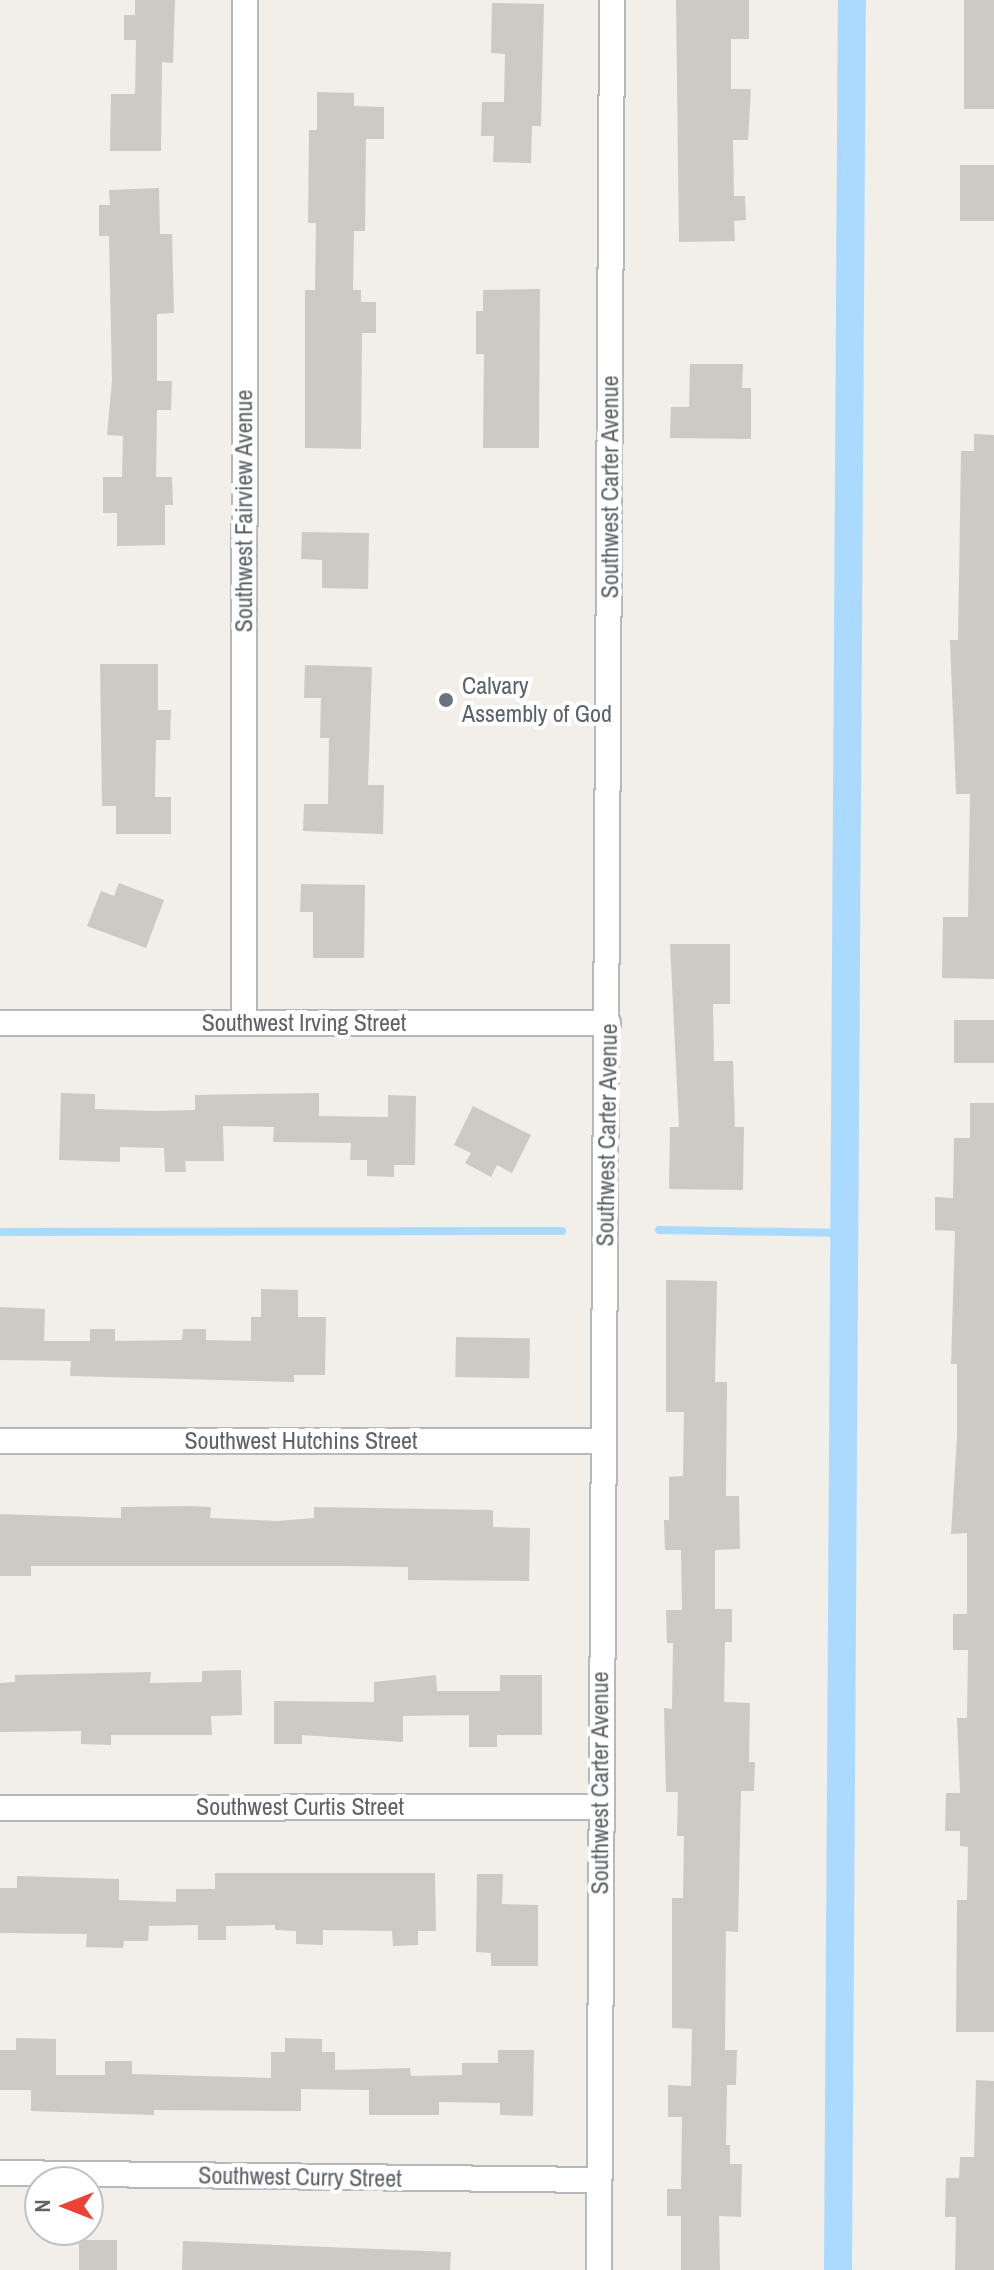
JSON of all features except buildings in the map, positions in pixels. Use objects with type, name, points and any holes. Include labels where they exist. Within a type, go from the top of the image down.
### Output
[{"type":"street","name":"Southwest Fairview Avenue","points":[[244,1023],[245,0]]},
{"type":"street","name":"Southwest Carter Avenue","points":[[599,2270],[599,1807],[608,1023],[612,0]]},
{"type":"street","name":"Southwest Irving Street","points":[[0,1023],[608,1023]]},
{"type":"street","name":"Southwest Hutchins Street","points":[[0,1441],[603,1441]]},
{"type":"street","name":"Southwest Curtis Street","points":[[0,1808],[599,1807]]},
{"type":"street","name":"Southwest Curry Street","points":[[0,2173],[599,2180]]},
{"type":"waterway","points":[[838,2270],[852,0]]},
{"type":"waterway","points":[[659,1230],[844,1233]]},
{"type":"waterway","points":[[0,1232],[562,1231]]},
{"type":"place","name":"Calvary Assembly of God","points":[[446,700]]}]
